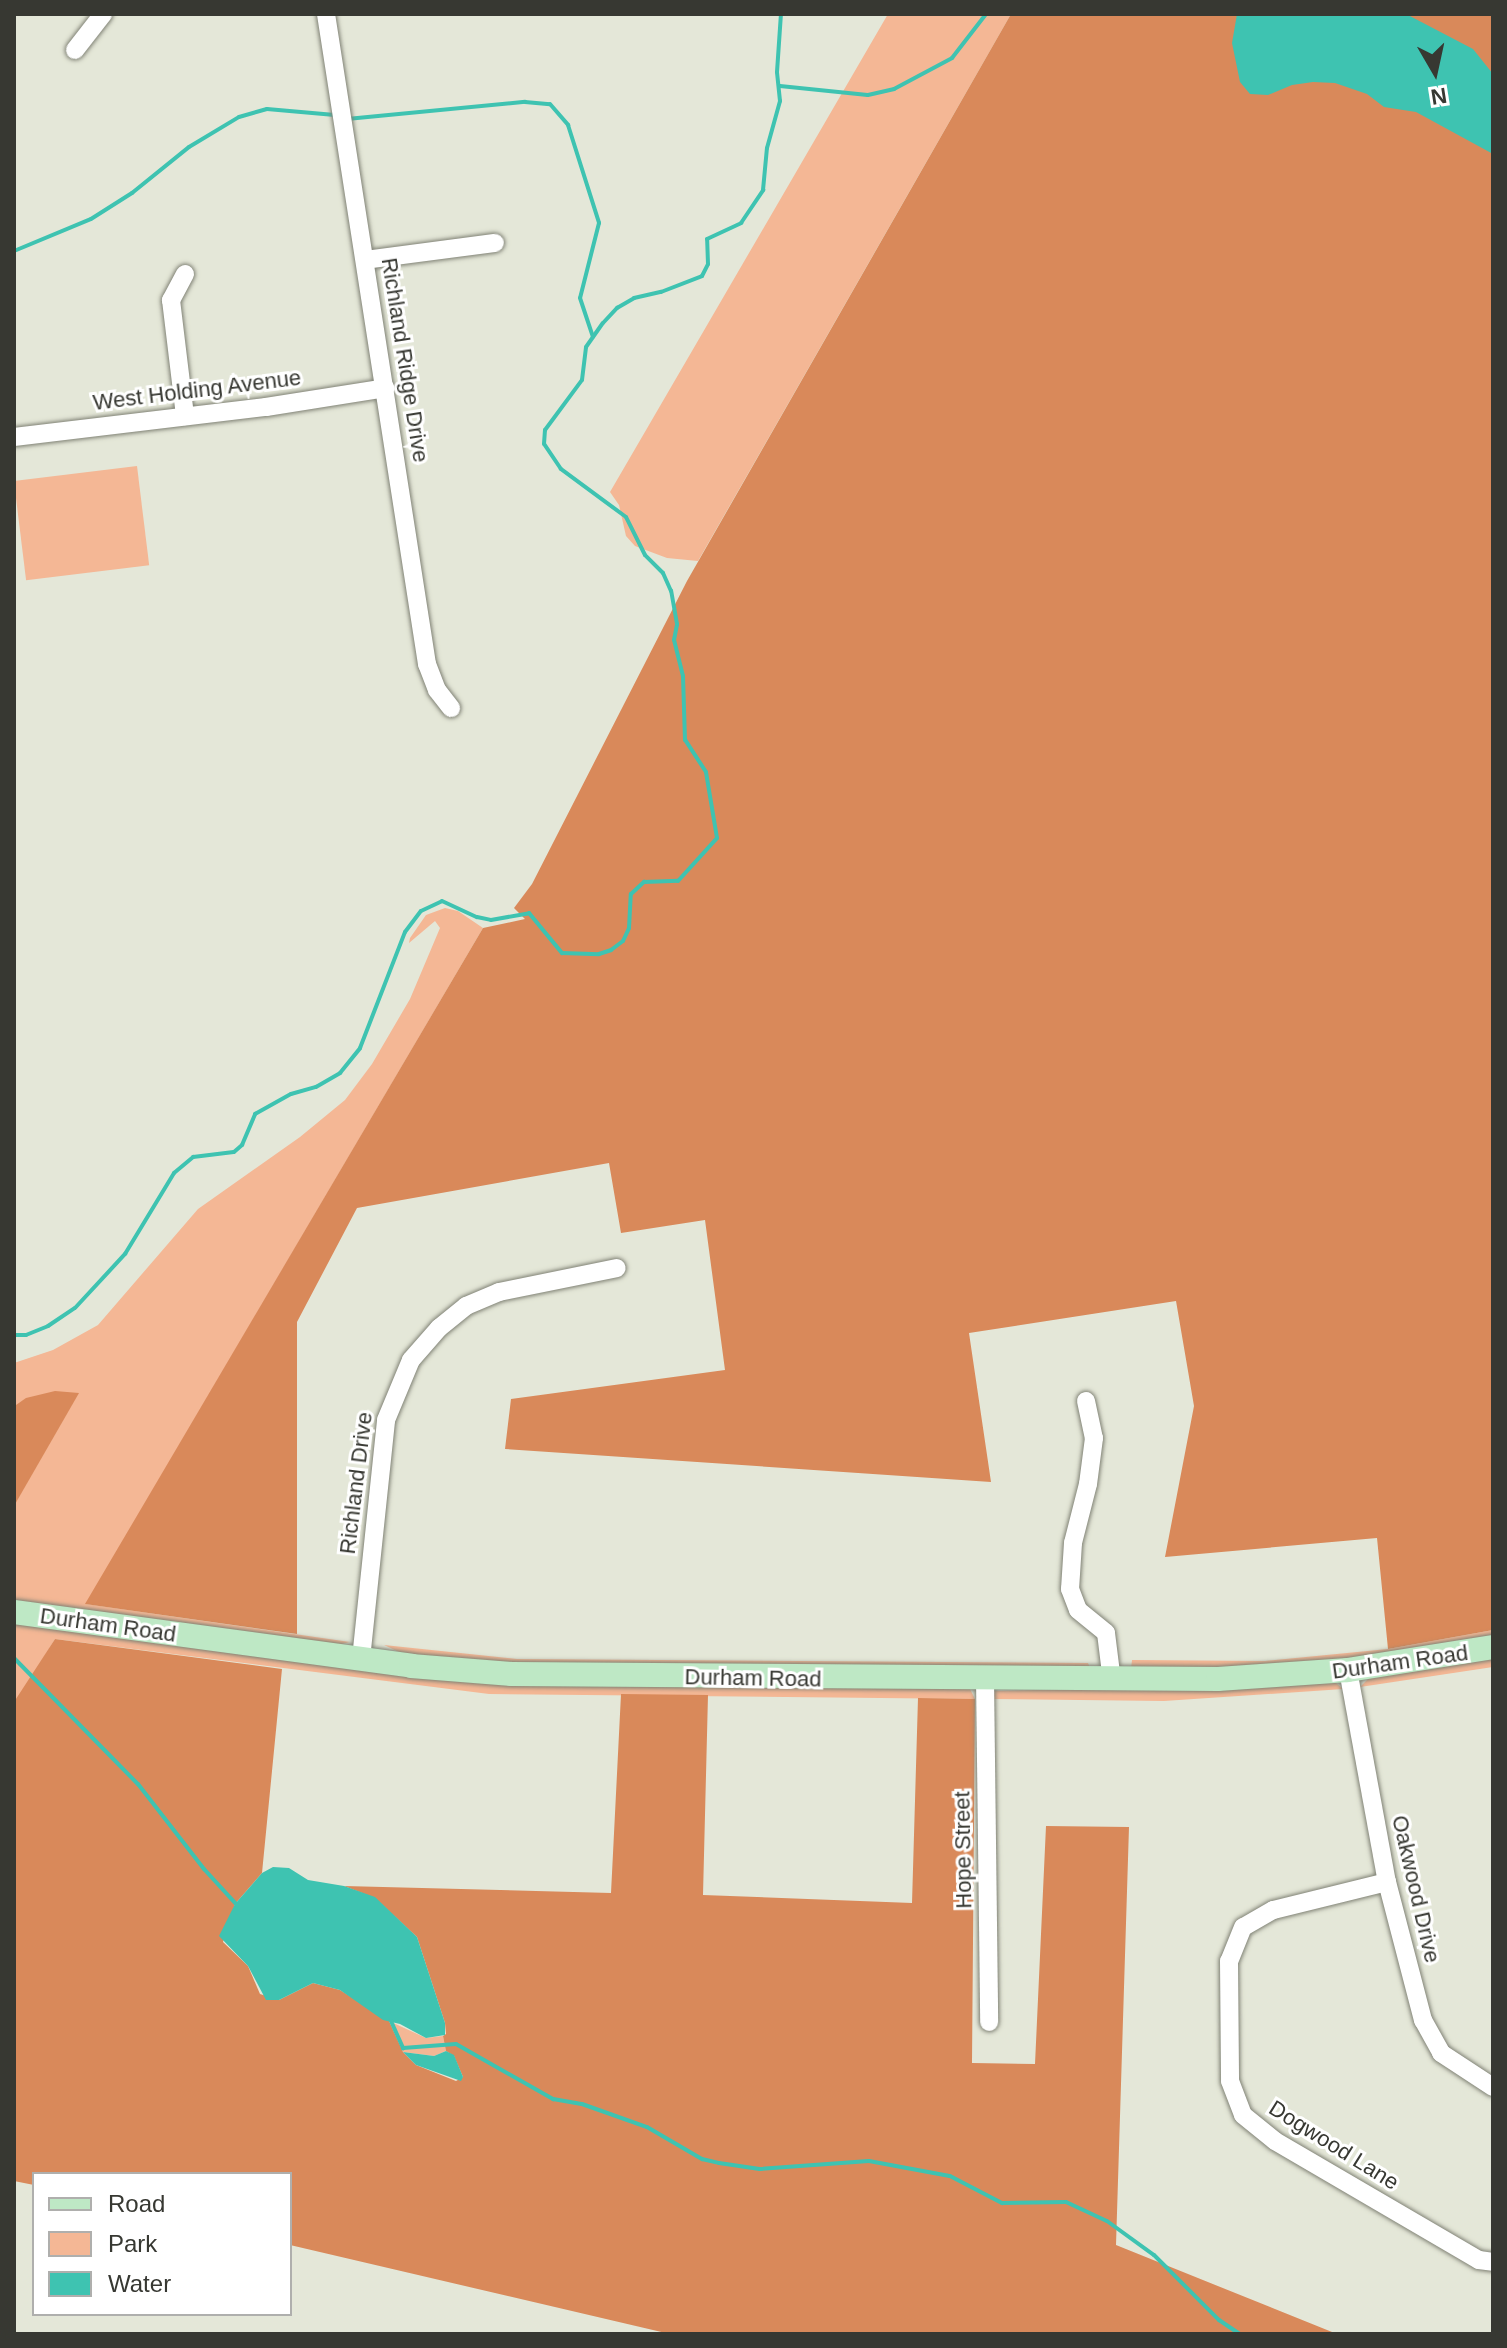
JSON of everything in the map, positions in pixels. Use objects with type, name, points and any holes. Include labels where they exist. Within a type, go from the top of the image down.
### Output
[{"type":"main road","name":"Durham Road","points":[[14,1612],[361,1659],[512,1674],[1112,1681],[1248,1678],[1348,1670],[1493,1647]]},
{"type":"street","points":[[75,50],[103,14]]},
{"type":"street","name":"Richland Ridge Drive","points":[[326,14],[427,664],[437,690],[451,708]]},
{"type":"street","points":[[365,260],[495,243]]},
{"type":"street","points":[[185,274],[171,300],[185,416]]},
{"type":"street","name":"West Holding Avenue","points":[[14,437],[386,388]]},
{"type":"street","name":"Richland Drive","points":[[361,1659],[386,1420],[411,1360],[439,1328],[466,1306],[499,1292],[617,1268]]},
{"type":"street","points":[[1086,1401],[1093,1427],[1093,1451],[1069,1582],[1078,1610],[1106,1633],[1112,1681]]},
{"type":"street","name":"Oakwood Drive","points":[[1348,1670],[1387,1882],[1423,2020],[1441,2053],[1493,2087]]},
{"type":"street","name":"Hope Street","points":[[985,1678],[989,2022]]},
{"type":"street","name":"Dogwood Lane","points":[[1387,1882],[1273,1910],[1243,1927],[1229,1961],[1230,2081],[1243,2115],[1275,2141],[1479,2260],[1493,2262]]},
{"type":"green space","points":[[888,14],[1011,14],[698,561],[667,558],[635,546],[626,536],[619,505],[610,492]]},
{"type":"green space","points":[[137,466],[149,565],[26,580],[14,481]]},
{"type":"green space","points":[[445,908],[458,911],[483,928],[86,1604],[350,1642],[329,1647],[14,1606],[14,1363],[53,1350],[98,1325],[198,1209],[300,1137],[345,1100],[372,1064],[410,999],[440,928],[435,921],[409,943],[410,938],[426,915]]},
{"type":"green space","points":[[14,1622],[377,1669],[970,1689],[975,1699],[489,1694],[55,1639],[14,1706]]},
{"type":"green space","points":[[1493,1630],[1493,1640],[1303,1668],[1131,1669],[1132,1660],[1265,1661],[1388,1649]]},
{"type":"green space","points":[[384,1645],[517,1659],[1088,1663],[1090,1668],[520,1666],[410,1657]]},
{"type":"green space","points":[[1493,1655],[1493,1667],[1360,1687],[1369,1678]]},
{"type":"green space","points":[[1336,1683],[1343,1689],[1164,1701],[989,1699],[994,1691]]},
{"type":"green space","points":[[389,2021],[426,2038],[443,2036],[446,2051],[434,2056],[403,2052]]},
{"type":"shaded area","points":[[1011,14],[1493,14],[1493,1630],[1388,1649],[1377,1538],[1165,1557],[1194,1406],[1176,1301],[969,1333],[991,1482],[505,1449],[511,1399],[725,1370],[705,1220],[621,1233],[609,1163],[357,1208],[297,1322],[297,1634],[85,1604],[483,928],[525,919],[514,908],[532,884],[687,581]]},
{"type":"shaded area","points":[[55,1391],[79,1393],[14,1506],[16,1405],[26,1398]]},
{"type":"shaded area","points":[[55,1639],[282,1669],[262,1873],[235,1904],[223,1942],[248,1966],[260,1994],[279,2000],[313,1983],[340,1990],[389,2021],[403,2052],[416,2065],[456,2081],[463,2077],[454,2056],[446,2051],[443,2036],[446,2034],[445,2023],[417,1937],[375,1898],[344,1886],[611,1893],[621,1694],[708,1695],[703,1895],[912,1903],[918,1698],[975,1699],[972,2063],[1035,2064],[1046,1826],[1129,1827],[1116,2245],[1337,2334],[670,2334],[292,2245],[292,2172],[32,2172],[32,2185],[14,2181],[14,1702]]},
{"type":"water","points":[[1237,14],[1406,14],[1473,49],[1493,74],[1493,154],[1416,112],[1384,107],[1367,94],[1335,83],[1313,82],[1292,85],[1268,95],[1250,94],[1240,82],[1232,43]]},
{"type":"water","points":[[273,1867],[289,1868],[308,1880],[344,1886],[375,1897],[417,1937],[445,2023],[445,2035],[426,2038],[400,2024],[383,2020],[340,1990],[313,1983],[279,2000],[266,2000],[248,1966],[219,1936],[235,1904],[262,1873]]},
{"type":"water","points":[[446,2051],[454,2055],[463,2077],[461,2081],[416,2065],[403,2052],[434,2056]]},
{"type":"waterway","points":[[14,1335],[26,1335],[48,1326],[75,1308],[125,1254],[174,1173],[193,1157],[234,1152],[242,1145],[255,1114],[340,1073],[360,1048],[405,932],[421,911],[442,901],[491,920],[529,913],[562,953],[599,954],[623,941],[629,928],[631,894],[644,882],[678,881],[717,838],[706,772],[685,740],[683,676],[674,640],[677,624],[671,591],[663,573],[645,555],[626,517],[561,469],[544,444],[545,430],[582,380],[586,347],[603,323],[617,308],[634,298],[661,292],[702,276],[708,264],[707,239],[741,223],[763,190],[767,148],[780,101],[777,72],[781,14]]},
{"type":"waterway","points":[[780,86],[868,95],[894,89],[952,58],[986,14]]},
{"type":"waterway","points":[[347,119],[525,102],[550,104],[568,125],[599,223],[580,298],[593,337]]},
{"type":"waterway","points":[[14,251],[91,219],[132,193],[189,147],[239,117],[267,109],[335,115]]},
{"type":"waterway","points":[[14,1658],[138,1784],[204,1869],[237,1905]]},
{"type":"waterway","points":[[391,2021],[403,2048],[456,2044],[553,2099],[582,2104],[647,2127],[702,2159],[760,2169],[869,2161],[950,2176],[1002,2203],[1066,2202],[1107,2221],[1154,2255],[1219,2320],[1240,2334]]}]
